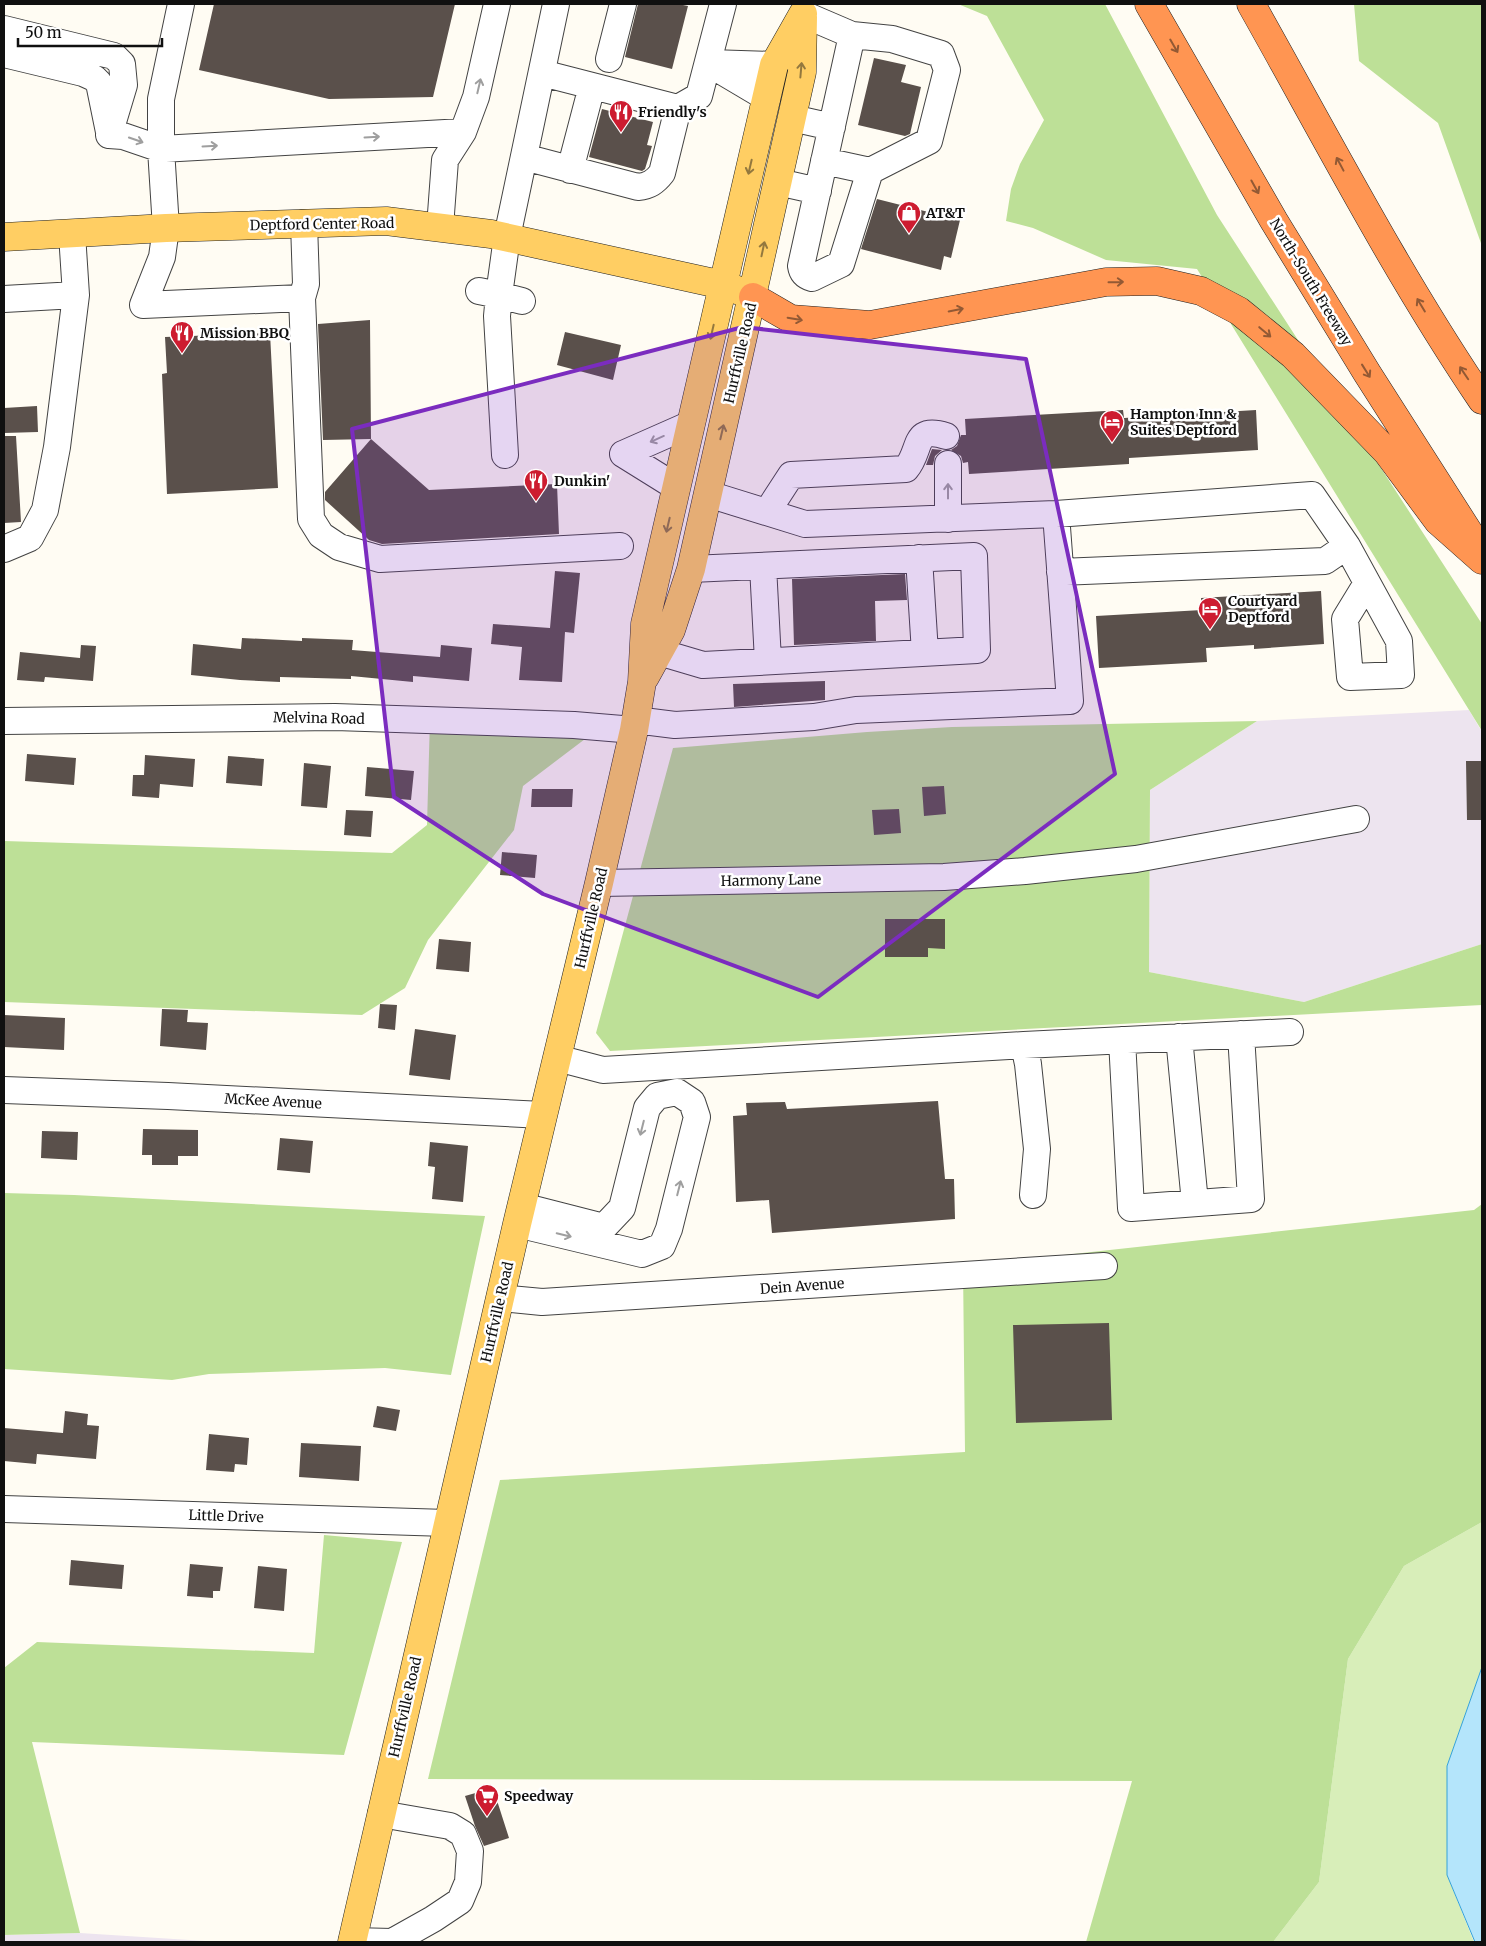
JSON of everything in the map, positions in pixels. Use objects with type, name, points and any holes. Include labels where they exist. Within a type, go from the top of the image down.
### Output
[{"type":"highway","name":"North-South Freeway","points":[[1149,4],[1274,221],[1367,373],[1482,554]]},
{"type":"highway","points":[[1251,4],[1365,211],[1446,347],[1482,400]]},
{"type":"highway","points":[[1271,4],[1282,58]]},
{"type":"highway","points":[[753,296],[790,319],[870,325],[1106,282],[1157,281],[1201,292],[1239,311],[1293,355],[1387,452],[1438,521],[1482,560]]},
{"type":"main road","name":"Hurffville Road","points":[[352,1942],[447,1523],[635,725],[642,682],[645,624],[766,98],[774,65],[804,9]]},
{"type":"main road","name":"Hurffville Road","points":[[642,682],[670,630],[691,569],[802,72],[804,9]]},
{"type":"main road","name":"Deptford Center Road","points":[[4,237],[166,228],[386,221],[507,237],[723,285],[753,296]]},
{"type":"street","points":[[181,4],[161,99],[161,149],[166,228],[162,257],[143,305],[302,298]]},
{"type":"street","points":[[440,227],[445,160],[463,132],[476,97],[497,4]]},
{"type":"street","points":[[505,456],[498,316],[500,296],[507,237],[556,4]]},
{"type":"street","points":[[609,59],[623,4]]},
{"type":"street","points":[[542,73],[678,108],[699,96],[723,4]]},
{"type":"street","points":[[804,9],[852,35],[892,39],[940,54],[947,70],[929,141],[870,171],[824,161]]},
{"type":"street","points":[[4,29],[114,56],[122,64],[124,85],[109,135]]},
{"type":"street","points":[[852,35],[801,266],[803,273],[812,278],[841,264],[870,171]]},
{"type":"street","points":[[4,39],[100,63],[110,73],[118,108]]},
{"type":"street","points":[[4,54],[82,73],[94,78],[99,83],[109,135]]},
{"type":"street","points":[[708,63],[774,65]]},
{"type":"street","points":[[708,63],[766,98]]},
{"type":"street","points":[[570,170],[592,86]]},
{"type":"street","points":[[524,158],[638,187],[652,183],[662,173],[678,108]]},
{"type":"street","points":[[792,118],[832,127]]},
{"type":"street","points":[[109,135],[123,136],[161,149],[463,132]]},
{"type":"street","points":[[778,182],[818,191]]},
{"type":"street","points":[[304,223],[306,284],[302,298],[311,519],[321,535],[339,547],[380,559],[620,546]]},
{"type":"street","points":[[4,549],[30,538],[45,510],[58,447],[76,295],[72,234]]},
{"type":"street","points":[[4,300],[76,295]]},
{"type":"street","points":[[676,487],[623,454],[691,424]]},
{"type":"street","points":[[767,512],[790,475],[906,469],[912,462],[919,439],[925,434],[933,432],[946,436]]},
{"type":"street","points":[[948,464],[948,519]]},
{"type":"street","points":[[708,494],[805,524],[1056,514],[1312,495],[1347,546],[1367,583]]},
{"type":"street","points":[[1056,514],[1060,572],[1325,562],[1347,546]]},
{"type":"street","points":[[659,652],[703,665],[977,650],[974,556],[691,569]]},
{"type":"street","points":[[920,558],[925,653]]},
{"type":"street","points":[[762,566],[768,661]]},
{"type":"street","name":"Melvina Road","points":[[4,721],[335,717],[574,725],[675,725],[814,717],[856,710],[1070,702],[1060,572]]},
{"type":"street","name":"Harmony Lane","points":[[599,883],[944,877],[1136,859],[1356,819]]},
{"type":"street","points":[[557,1058],[603,1070],[1024,1045],[1290,1032]]},
{"type":"street","points":[[1122,1040],[1131,1208],[1251,1199],[1241,1034]]},
{"type":"street","points":[[1179,1037],[1195,1203]]},
{"type":"street","points":[[1024,1045],[1028,1064],[1037,1149],[1033,1195]]},
{"type":"street","name":"McKee Avenue","points":[[4,1090],[168,1096],[543,1115]]},
{"type":"street","points":[[520,1215],[642,1254],[662,1246],[669,1229],[697,1117],[692,1102],[677,1092],[658,1096],[647,1108],[622,1208],[624,1239],[642,1254]]},
{"type":"street","points":[[520,1215],[604,1227],[622,1208]]},
{"type":"street","name":"Dein Avenue","points":[[500,1298],[542,1302],[1104,1266]]},
{"type":"street","name":"Little Drive","points":[[4,1509],[447,1523]]},
{"type":"street","points":[[352,1942],[392,1942],[460,1901],[468,1882],[470,1851],[463,1834],[450,1826],[380,1814]]},
{"type":"highlighted area","points":[[743,327],[1026,359],[1115,774],[818,997],[543,894],[394,797],[352,429]]},
{"type":"shaded area","points":[[1469,710],[1482,732],[1482,944],[1304,1002],[1149,972],[1150,790],[1257,721]]},
{"type":"shaded area","points":[[80,1933],[221,1942],[4,1942],[4,1935]]},
{"type":"green space","points":[[958,4],[1105,4],[1217,215],[1482,624],[1482,731],[1197,269],[1106,260],[1033,228],[1006,221],[1011,189],[1020,164],[1044,120],[987,16]]},
{"type":"green space","points":[[1354,4],[1482,4],[1482,246],[1438,123],[1359,61]]},
{"type":"green space","points":[[430,718],[585,739],[523,786],[514,830],[428,940],[405,988],[362,1015],[4,1002],[4,841],[392,853],[427,825]]},
{"type":"green space","points":[[1257,721],[1150,790],[1149,972],[1304,1002],[1482,944],[1482,1005],[610,1051],[596,1033],[673,748],[952,727]]},
{"type":"green space","points":[[4,1193],[485,1216],[451,1375],[385,1368],[209,1374],[172,1380],[4,1369]]},
{"type":"green space","points":[[1482,1204],[1482,1522],[1404,1566],[1348,1659],[1319,1882],[1273,1942],[1086,1942],[1132,1781],[428,1779],[500,1480],[965,1452],[963,1266],[1474,1210]]},
{"type":"green space","points":[[1482,1522],[1482,1667],[1447,1766],[1447,1875],[1474,1942],[1273,1942],[1319,1882],[1348,1659],[1404,1566]]},
{"type":"green space","points":[[324,1535],[402,1542],[344,1755],[32,1742],[80,1933],[4,1935],[4,1668],[37,1642],[314,1653]]},
{"type":"water","points":[[1482,1667],[1482,1942],[1475,1942],[1447,1875],[1447,1766]]},
{"type":"building","points":[[214,4],[455,4],[433,97],[329,99],[199,70]]},
{"type":"building","points":[[638,4],[678,4],[688,6],[672,69],[625,57]]},
{"type":"building","points":[[874,58],[906,65],[901,82],[921,87],[910,134],[905,136],[858,125]]},
{"type":"building","name":"Friendly's","points":[[602,109],[653,122],[647,145],[652,146],[645,169],[642,171],[589,157]]},
{"type":"building","name":"AT&T","points":[[877,199],[960,220],[951,258],[944,256],[941,270],[861,249]]},
{"type":"building","points":[[370,320],[371,439],[323,440],[318,324]]},
{"type":"building","points":[[565,332],[621,345],[613,380],[557,365]]},
{"type":"building","points":[[270,333],[278,488],[167,494],[162,374],[167,373],[165,337]]},
{"type":"building","points":[[37,406],[38,432],[4,433],[4,408]]},
{"type":"building","name":"Hampton Inn & Suites Deptford","points":[[1123,410],[1124,418],[1256,410],[1258,450],[1129,458],[1129,464],[969,474],[968,462],[963,463],[961,456],[951,450],[957,446],[961,435],[966,435],[965,419]]},
{"type":"building","points":[[4,436],[16,436],[21,522],[4,523]]},
{"type":"building","points":[[371,439],[429,490],[557,484],[559,534],[382,544],[369,540],[325,500],[325,492]]},
{"type":"building","points":[[932,449],[942,450],[935,456],[933,465],[926,465]]},
{"type":"building","points":[[555,571],[580,573],[574,633],[565,632],[562,682],[519,680],[522,647],[491,644],[493,624],[550,628]]},
{"type":"building","points":[[905,574],[907,600],[875,601],[876,641],[794,645],[792,579]]},
{"type":"building","name":"Courtyard Deptford","points":[[1321,591],[1324,644],[1254,649],[1254,645],[1206,648],[1207,662],[1099,668],[1096,616],[1202,610],[1201,598]]},
{"type":"building","points":[[242,638],[302,641],[302,638],[353,640],[352,650],[440,657],[441,645],[472,648],[469,681],[413,676],[413,682],[351,676],[351,679],[280,677],[280,682],[191,675],[193,644],[241,649]]},
{"type":"building","points":[[81,645],[96,646],[93,681],[45,677],[44,682],[17,680],[20,652],[80,658]]},
{"type":"building","points":[[825,681],[825,700],[734,707],[733,684]]},
{"type":"building","points":[[27,754],[76,758],[74,785],[25,781]]},
{"type":"building","points":[[145,755],[195,759],[193,787],[160,784],[159,798],[132,796],[133,775],[144,775]]},
{"type":"building","points":[[228,756],[264,759],[262,786],[226,783]]},
{"type":"building","points":[[1466,761],[1482,761],[1482,820],[1467,820]]},
{"type":"building","points":[[304,763],[331,766],[327,808],[301,806]]},
{"type":"building","points":[[367,767],[414,771],[411,800],[365,796]]},
{"type":"building","points":[[944,786],[946,814],[924,816],[922,787]]},
{"type":"building","points":[[532,789],[573,789],[572,807],[531,807]]},
{"type":"building","points":[[899,809],[901,833],[874,835],[872,810]]},
{"type":"building","points":[[346,810],[373,811],[371,837],[344,835]]},
{"type":"building","points":[[502,852],[537,855],[535,878],[500,875]]},
{"type":"building","points":[[885,919],[945,919],[945,949],[928,948],[928,957],[885,957]]},
{"type":"building","points":[[439,939],[471,942],[469,972],[436,969]]},
{"type":"building","points":[[380,1004],[397,1005],[395,1030],[378,1028]]},
{"type":"building","points":[[162,1009],[188,1010],[187,1022],[208,1023],[206,1050],[160,1046]]},
{"type":"building","points":[[4,1015],[65,1018],[64,1050],[4,1047]]},
{"type":"building","points":[[415,1029],[456,1035],[450,1080],[409,1075]]},
{"type":"building","points":[[938,1101],[945,1179],[954,1179],[955,1219],[772,1233],[769,1200],[736,1202],[733,1116],[747,1115],[746,1103],[785,1102],[787,1109]]},
{"type":"building","points":[[143,1129],[198,1130],[198,1156],[178,1156],[178,1165],[152,1165],[152,1155],[142,1155]]},
{"type":"building","points":[[42,1131],[78,1132],[77,1160],[41,1158]]},
{"type":"building","points":[[280,1138],[313,1141],[310,1173],[277,1170]]},
{"type":"building","points":[[430,1142],[468,1146],[463,1202],[432,1199],[435,1167],[428,1166]]},
{"type":"building","points":[[1109,1323],[1112,1420],[1016,1423],[1013,1325]]},
{"type":"building","points":[[377,1406],[400,1410],[396,1431],[373,1427]]},
{"type":"building","points":[[65,1411],[88,1414],[87,1425],[99,1426],[96,1459],[37,1454],[36,1464],[4,1461],[4,1428],[63,1433]]},
{"type":"building","points":[[209,1434],[249,1438],[247,1465],[235,1464],[234,1472],[206,1470]]},
{"type":"building","points":[[301,1443],[361,1446],[359,1481],[299,1477]]},
{"type":"building","points":[[71,1560],[124,1565],[122,1589],[69,1585]]},
{"type":"building","points":[[190,1564],[223,1567],[220,1591],[213,1591],[213,1598],[187,1596]]},
{"type":"building","points":[[258,1566],[287,1569],[284,1611],[254,1608]]},
{"type":"building","name":"Speedway","points":[[493,1788],[509,1838],[484,1846],[465,1796]]},
{"type":"place","name":"Friendly's","points":[[621,133]]},
{"type":"place","name":"AT&T","points":[[909,234]]},
{"type":"place","name":"Mission BBQ","points":[[182,354]]},
{"type":"place","name":"Hampton Inn & Suites Deptford","points":[[1112,443]]},
{"type":"place","name":"Dunkin'","points":[[536,502]]},
{"type":"place","name":"Courtyard Deptford","points":[[1210,630]]},
{"type":"place","name":"Speedway","points":[[487,1817]]}]
